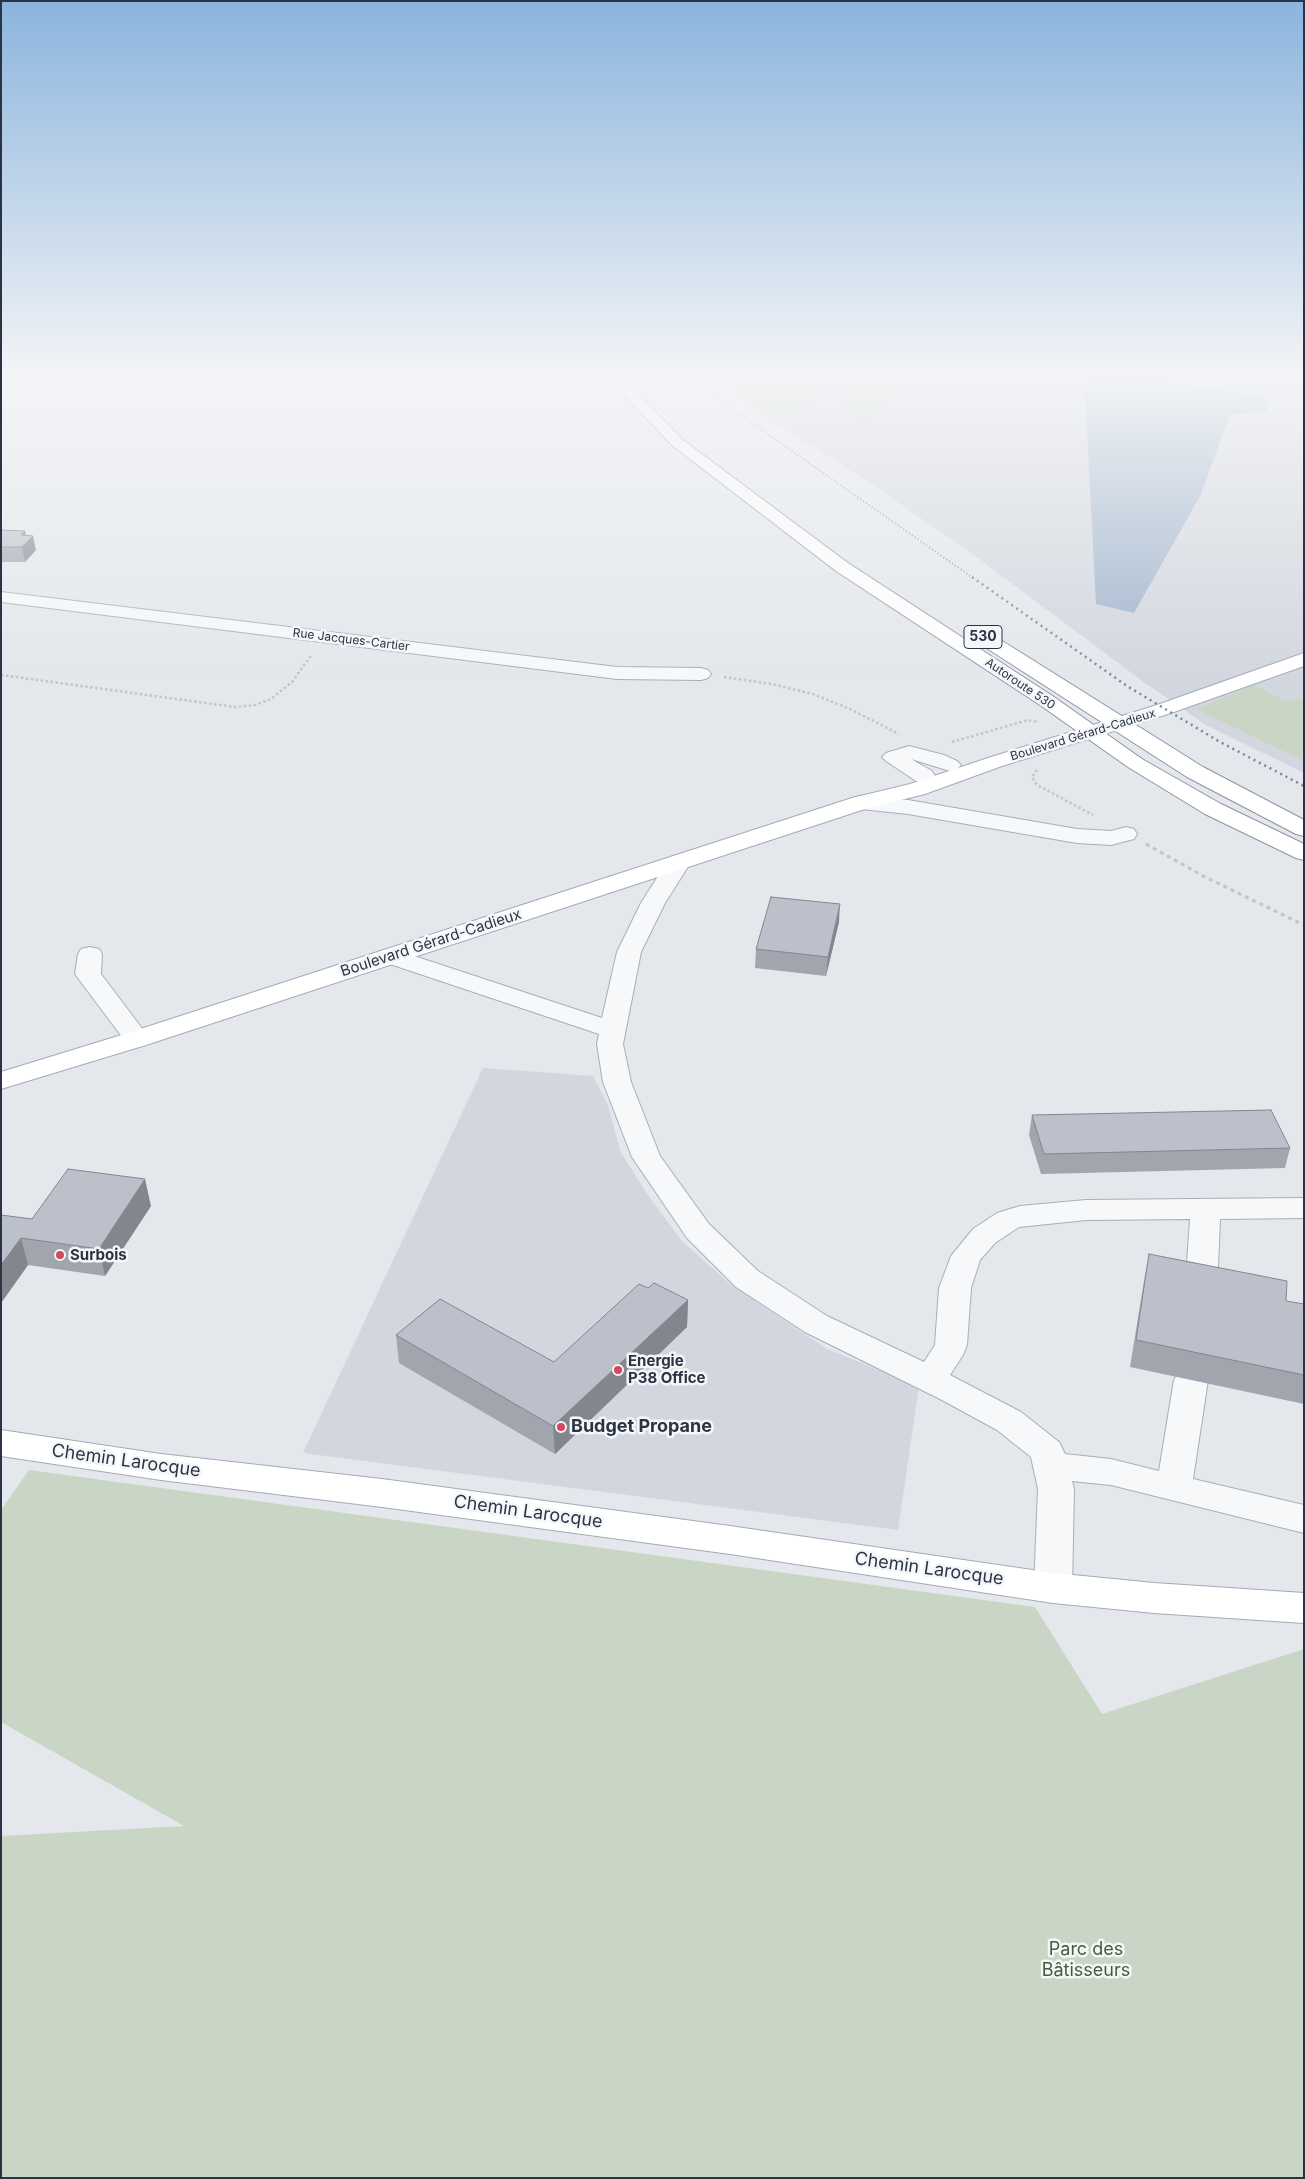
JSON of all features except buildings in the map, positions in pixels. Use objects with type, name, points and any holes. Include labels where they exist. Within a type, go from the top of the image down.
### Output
[{"type":"main road","name":"Autoroute 530","points":[[722,477],[842,567],[1047,701],[1135,763],[1199,802],[1304,853]]},
{"type":"main road","name":"Autoroute 530","points":[[748,496],[959,622],[1214,782],[1304,829]]},
{"type":"main road","name":"Boulevard Gérard-Cadieux","points":[[1,1081],[137,1039],[860,803],[950,765],[1111,718],[1304,651]]},
{"type":"main road","name":"Boulevard Gérard-Cadieux","points":[[1111,718],[1173,706],[1304,659]]},
{"type":"main road","name":"Boulevard Gérard-Cadieux","points":[[860,803],[917,790],[1082,727]]},
{"type":"main road","name":"Chemin Larocque","points":[[1,1443],[160,1467],[392,1494],[720,1539],[1053,1588],[1154,1598],[1304,1608]]},
{"type":"street","name":"Rue Jacques-Cartier","points":[[1,598],[618,673],[701,674]]},
{"type":"street","points":[[924,776],[892,757],[909,752],[937,759],[950,765]]},
{"type":"street","points":[[860,803],[908,807],[1077,836],[1111,838],[1126,834]]},
{"type":"street","points":[[679,862],[653,903],[630,952],[610,1044],[618,1082],[646,1157],[698,1231],[747,1279],[816,1324],[929,1379],[1009,1421],[1046,1451],[1056,1489],[1053,1588]]},
{"type":"street","points":[[90,954],[88,974],[137,1039]]},
{"type":"street","points":[[390,956],[613,1030]]},
{"type":"street","points":[[929,1379],[947,1355],[951,1346],[955,1288],[966,1256],[974,1245],[996,1228],[1020,1216],[1086,1210],[1304,1208]]},
{"type":"street","points":[[1201,1292],[1206,1226],[1204,1210]]},
{"type":"street","points":[[1174,1488],[1191,1380]]},
{"type":"street","points":[[1050,1466],[1110,1472],[1304,1520]]},
{"type":"path","points":[[1,675],[235,707],[255,705],[271,699],[292,682],[315,650],[338,638]]},
{"type":"path","points":[[722,677],[778,686],[824,698],[905,737]]},
{"type":"path","points":[[944,742],[974,737],[1028,720],[1036,721]]},
{"type":"shaded area","points":[[861,477],[1304,477],[1304,773],[1206,725],[1141,680],[982,561]]},
{"type":"shaded area","points":[[483,1068],[593,1076],[608,1105],[620,1151],[646,1192],[681,1240],[729,1283],[827,1349],[919,1386],[898,1530],[303,1453]]},
{"type":"green space","points":[[1254,685],[1285,701],[1304,699],[1304,761],[1196,709]]},
{"type":"green space","name":"Parc des Bâtisseurs","points":[[29,1470],[1035,1607],[1102,1714],[1304,1649],[1304,2178],[1,2178],[1,1836],[184,1826],[1,1722],[1,1510]]},
{"type":"water","points":[[1089,477],[1207,477],[1200,496],[1134,613],[1096,604]]},
{"type":"railway","points":[[828,477],[973,578]]},
{"type":"railway","points":[[972,577],[1127,686],[1220,742],[1304,786]]},
{"type":"place","name":"Surbois","points":[[60,1255]]},
{"type":"place","name":"Energie P38 Office","points":[[618,1370]]},
{"type":"place","name":"Budget Propane","points":[[561,1427]]}]
